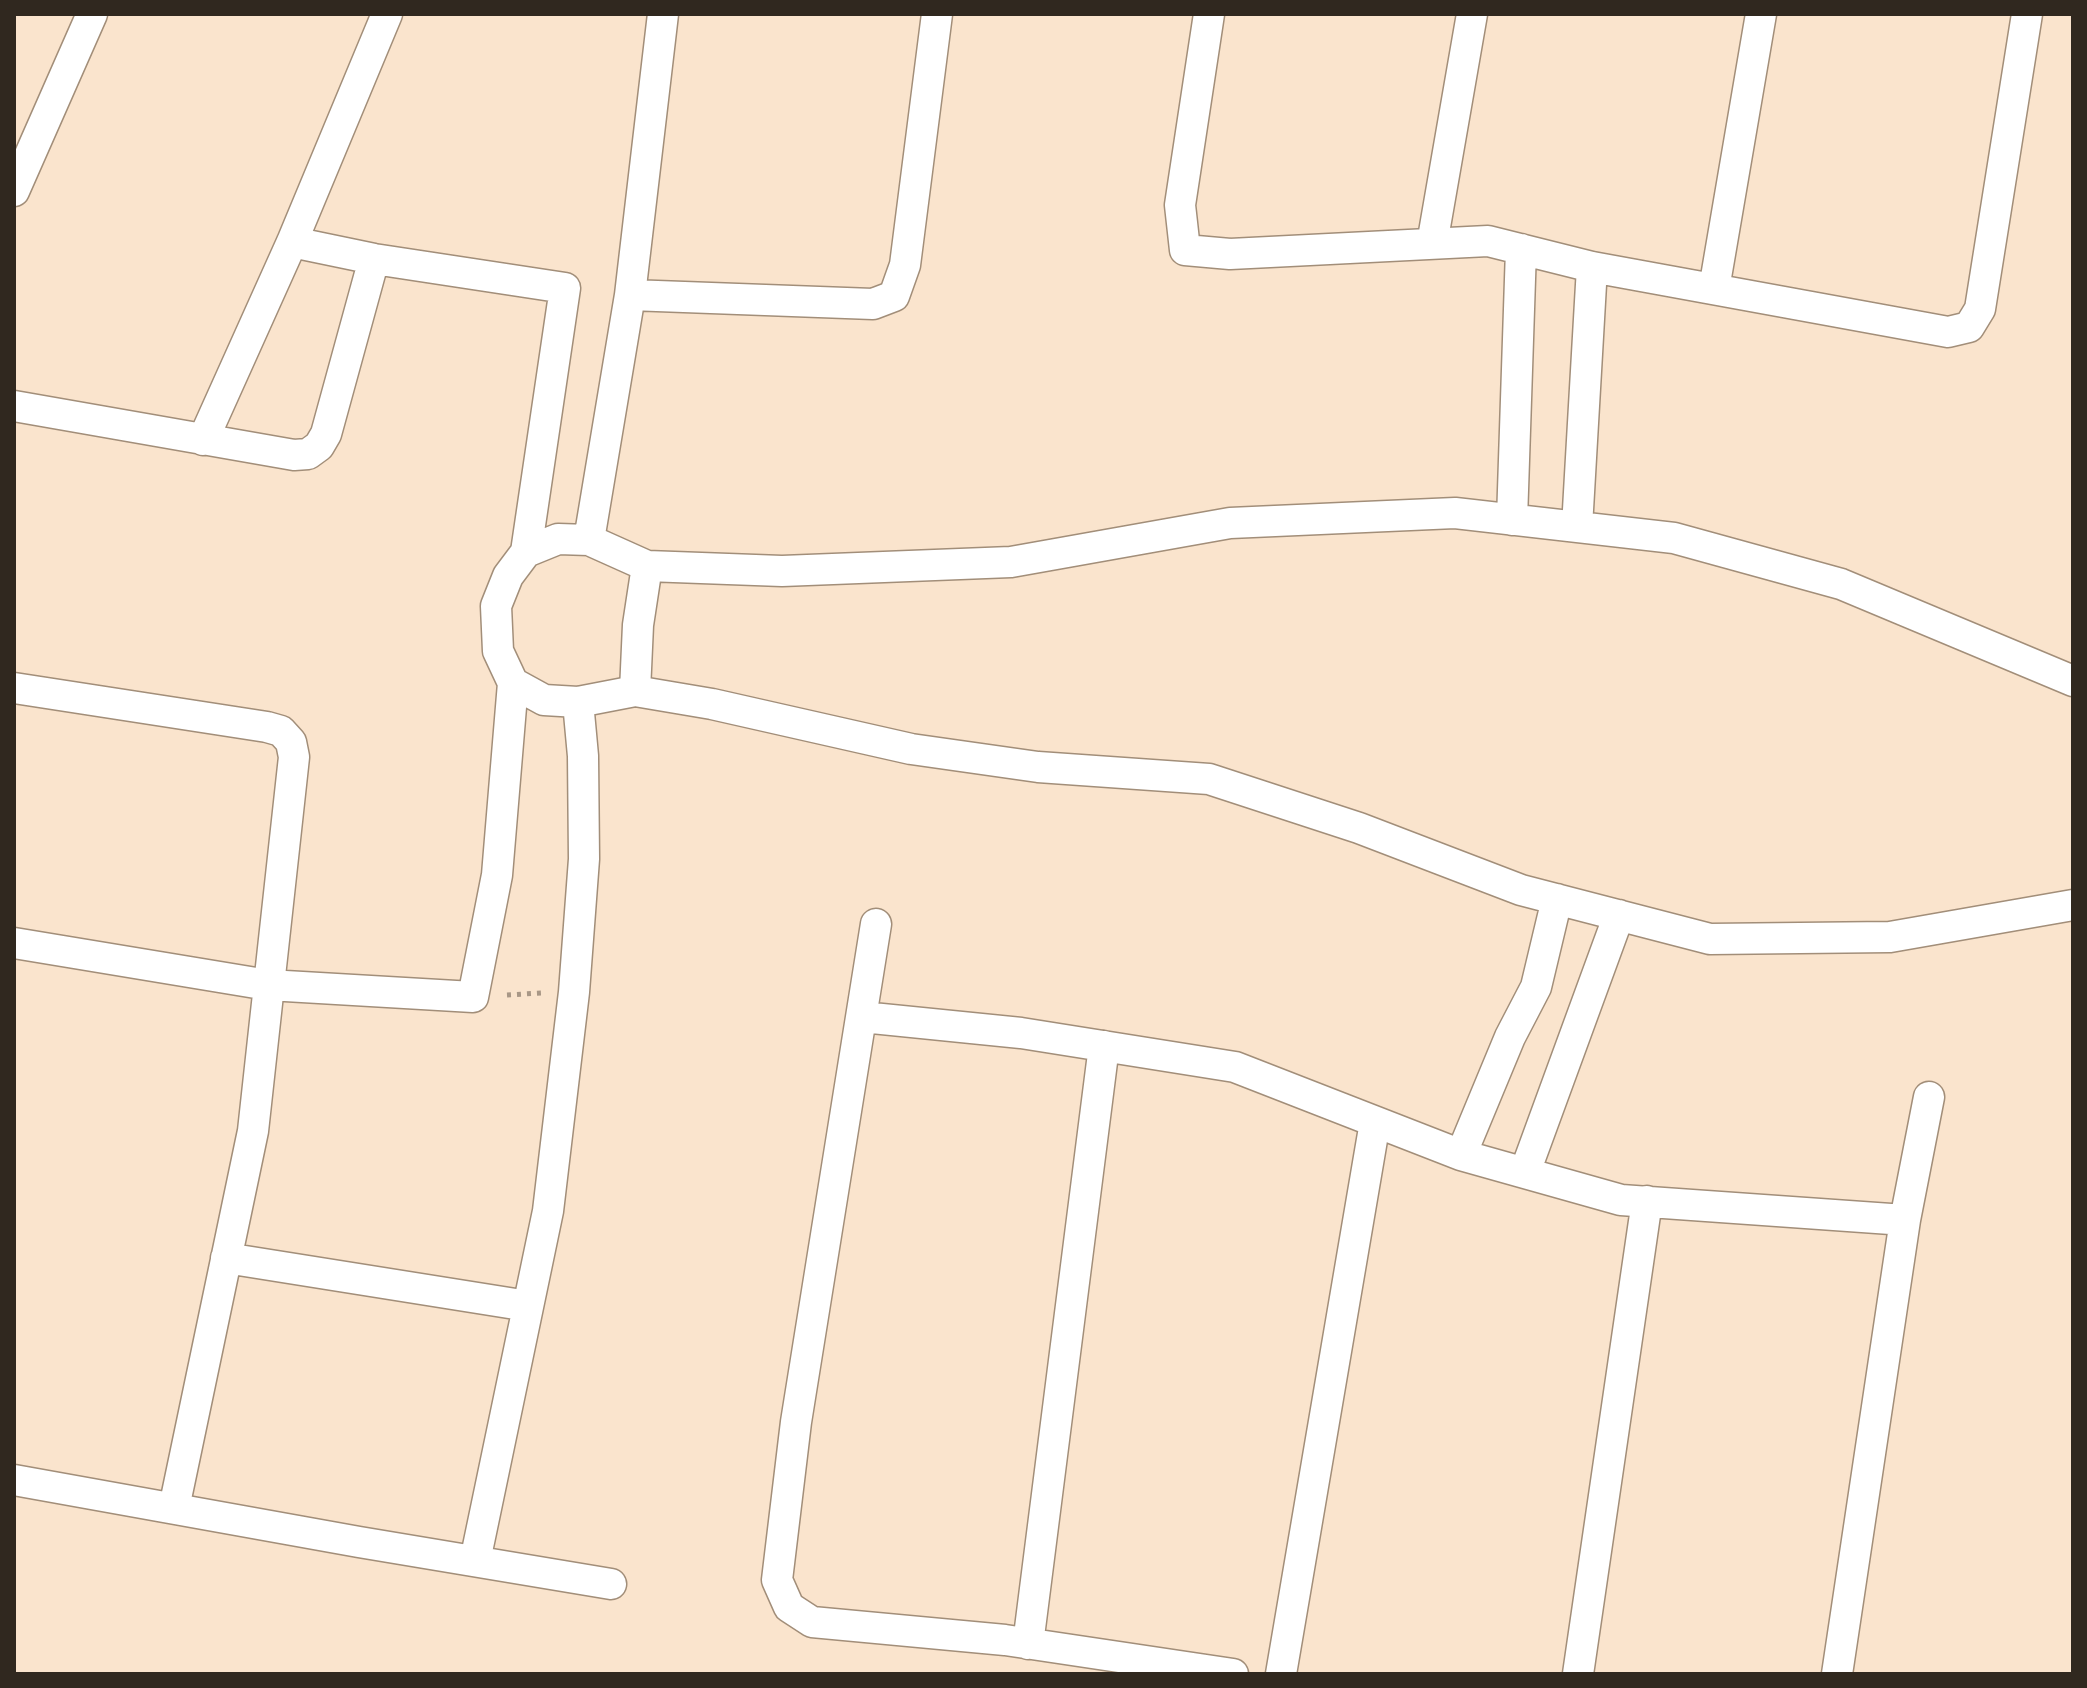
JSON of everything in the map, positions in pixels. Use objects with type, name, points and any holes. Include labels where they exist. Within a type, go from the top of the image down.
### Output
[{"type":"street","points":[[14,191],[92,14]]},
{"type":"street","points":[[203,440],[292,242],[387,14]]},
{"type":"street","points":[[589,540],[630,295],[663,14]]},
{"type":"street","points":[[630,295],[873,304],[894,296],[905,265],[937,14]]},
{"type":"street","points":[[1209,14],[1180,205],[1185,250],[1230,254],[1488,241],[1592,267],[1948,332],[1969,327],[1980,309],[2027,14]]},
{"type":"street","points":[[1432,244],[1472,14]]},
{"type":"street","points":[[1714,289],[1761,14]]},
{"type":"street","points":[[14,943],[268,985],[473,997],[497,875],[513,683],[498,651],[496,606],[508,576],[526,552],[565,288],[374,259],[292,242]]},
{"type":"street","points":[[1512,520],[1521,249]]},
{"type":"street","points":[[14,406],[294,455],[308,454],[319,446],[326,434],[374,259]]},
{"type":"street","points":[[1577,527],[1592,267]]},
{"type":"street","points":[[526,552],[558,539],[589,540],[647,566],[782,571],[1011,562],[1230,523],[1455,513],[1674,538],[1841,584],[2073,681]]},
{"type":"street","points":[[635,691],[638,625],[647,566]]},
{"type":"street","points":[[513,683],[544,700],[578,702],[635,691],[712,704],[925,751],[1038,767],[1209,779],[1359,828],[1521,890],[1710,939],[1890,937],[2073,905]]},
{"type":"street","points":[[14,688],[267,727],[281,731],[291,742],[294,757],[253,1131],[174,1508]]},
{"type":"street","points":[[475,1561],[548,1211],[574,992],[584,859],[583,756],[578,702]]},
{"type":"street","points":[[1461,1155],[1510,1037],[1536,987],[1557,899]]},
{"type":"street","points":[[1525,1172],[1619,915]]},
{"type":"street","points":[[876,924],[796,1422],[777,1580],[789,1607],[812,1622],[1028,1644],[1233,1674]]},
{"type":"street","points":[[862,1017],[1021,1033],[1235,1067],[1461,1155],[1621,1200],[1905,1220]]},
{"type":"street","points":[[1028,1644],[1104,1046]]},
{"type":"street","points":[[1837,1674],[1905,1220],[1929,1097]]},
{"type":"street","points":[[1281,1674],[1375,1122]]},
{"type":"street","points":[[1578,1674],[1647,1201]]},
{"type":"street","points":[[226,1258],[528,1306]]},
{"type":"street","points":[[14,1480],[611,1584]]},
{"type":"path","points":[[473,997],[574,992]]}]
